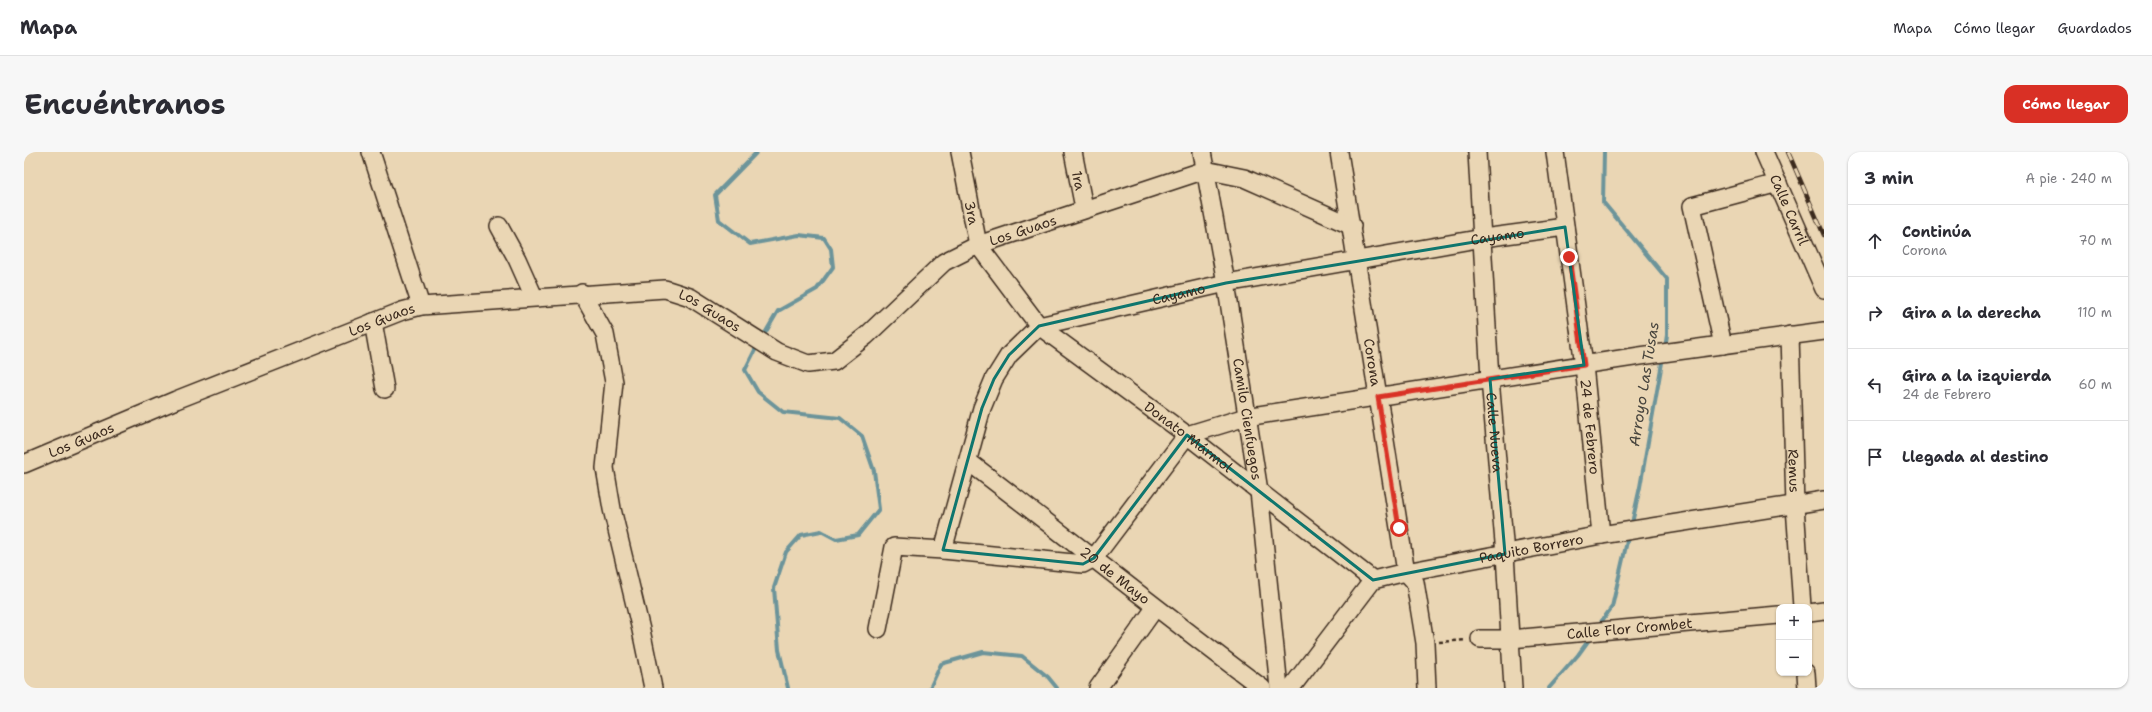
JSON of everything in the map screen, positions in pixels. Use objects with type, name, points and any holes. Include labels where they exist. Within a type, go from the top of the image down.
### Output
[{"type":"street","points":[[370,152],[421,306]]},
{"type":"street","name":"3ra","points":[[960,152],[978,245],[1039,326]]},
{"type":"street","name":"1ra","points":[[1073,152],[1084,208]]},
{"type":"street","name":"Camilo Cienfuegos","points":[[1202,152],[1226,283],[1246,418],[1259,491],[1280,688]]},
{"type":"street","name":"Corona","points":[[1339,152],[1406,572],[1415,582],[1425,643],[1427,688]]},
{"type":"street","name":"Calle Nueva","points":[[1477,152],[1490,379],[1506,554],[1513,688]]},
{"type":"street","name":"24 de Febrero","points":[[1555,152],[1584,365],[1601,536]]},
{"type":"street","name":"Calle Carril","points":[[1764,152],[1824,288]]},
{"type":"street","name":"Los Guaos","points":[[24,464],[176,400],[373,322],[402,311],[421,306],[665,288],[690,297],[777,352],[808,364],[834,361],[866,336],[944,262],[978,245],[1084,208],[1205,170],[1244,178],[1352,226]]},
{"type":"street","points":[[1723,345],[1692,206],[1778,183]]},
{"type":"street","points":[[499,226],[517,259],[534,297]]},
{"type":"street","name":"Cayamo","points":[[1039,326],[1226,283],[1483,238],[1565,227]]},
{"type":"street","points":[[582,293],[605,334],[614,382],[605,468],[612,509],[642,630],[653,688]]},
{"type":"street","points":[[373,322],[385,389]]},
{"type":"street","points":[[943,550],[969,462],[982,408],[994,379],[1009,355],[1039,326]]},
{"type":"street","name":"Donato Mármol","points":[[1039,326],[1187,435],[1373,580]]},
{"type":"street","points":[[878,629],[894,547],[943,550],[1083,564],[1094,558],[1187,435],[1246,418],[1640,356],[1824,331]]},
{"type":"street","name":"Remus","points":[[1790,335],[1795,506],[1802,604]]},
{"type":"street","name":"20 de Mayo","points":[[969,462],[1094,558],[1155,608],[1262,688]]},
{"type":"street","name":"Paquito Borrero","points":[[1373,580],[1406,572],[1601,536],[1795,506],[1824,500]]},
{"type":"street","points":[[1291,688],[1373,580]]},
{"type":"street","points":[[1098,688],[1155,608]]},
{"type":"street","points":[[1812,612],[1824,611]]},
{"type":"street","name":"Calle Flor Crombet","points":[[1480,639],[1510,639],[1776,615]]},
{"type":"street","points":[[1806,676],[1806,688]]},
{"type":"path","points":[[1425,643],[1480,639]]},
{"type":"highlighted area","points":[[1565,227],[1584,365],[1490,379],[1505,554],[1373,580],[1187,435],[1094,558],[1083,564],[943,550],[982,408],[994,379],[1009,355],[1039,326],[1226,283]]},
{"type":"waterway","points":[[757,152],[715,195],[719,220],[750,244],[799,235],[824,238],[831,249],[833,267],[817,289],[778,311],[764,335]]},
{"type":"waterway","name":"Arroyo Las Tusas","points":[[1604,152],[1603,202],[1667,279],[1667,335],[1665,348]]},
{"type":"waterway","points":[[755,350],[745,370],[758,392],[783,412],[840,418],[862,436],[874,471],[879,509],[858,535],[836,539],[821,531],[801,535],[786,552],[774,588],[779,650],[788,688]]},
{"type":"waterway","name":"Arroyo Las Tusas","points":[[1632,523],[1640,487],[1663,357]]},
{"type":"waterway","name":"Arroyo Las Tusas","points":[[1601,622],[1612,607],[1628,537]]},
{"type":"waterway","name":"Arroyo Las Tusas","points":[[1549,688],[1578,655],[1591,637]]},
{"type":"waterway","points":[[930,688],[941,664],[983,652],[1022,656],[1048,677],[1057,688]]},
{"type":"railway","points":[[1788,152],[1824,235]]},
{"type":"route","points":[[1399,528],[1378,397],[1584,365],[1569,257]]}]
